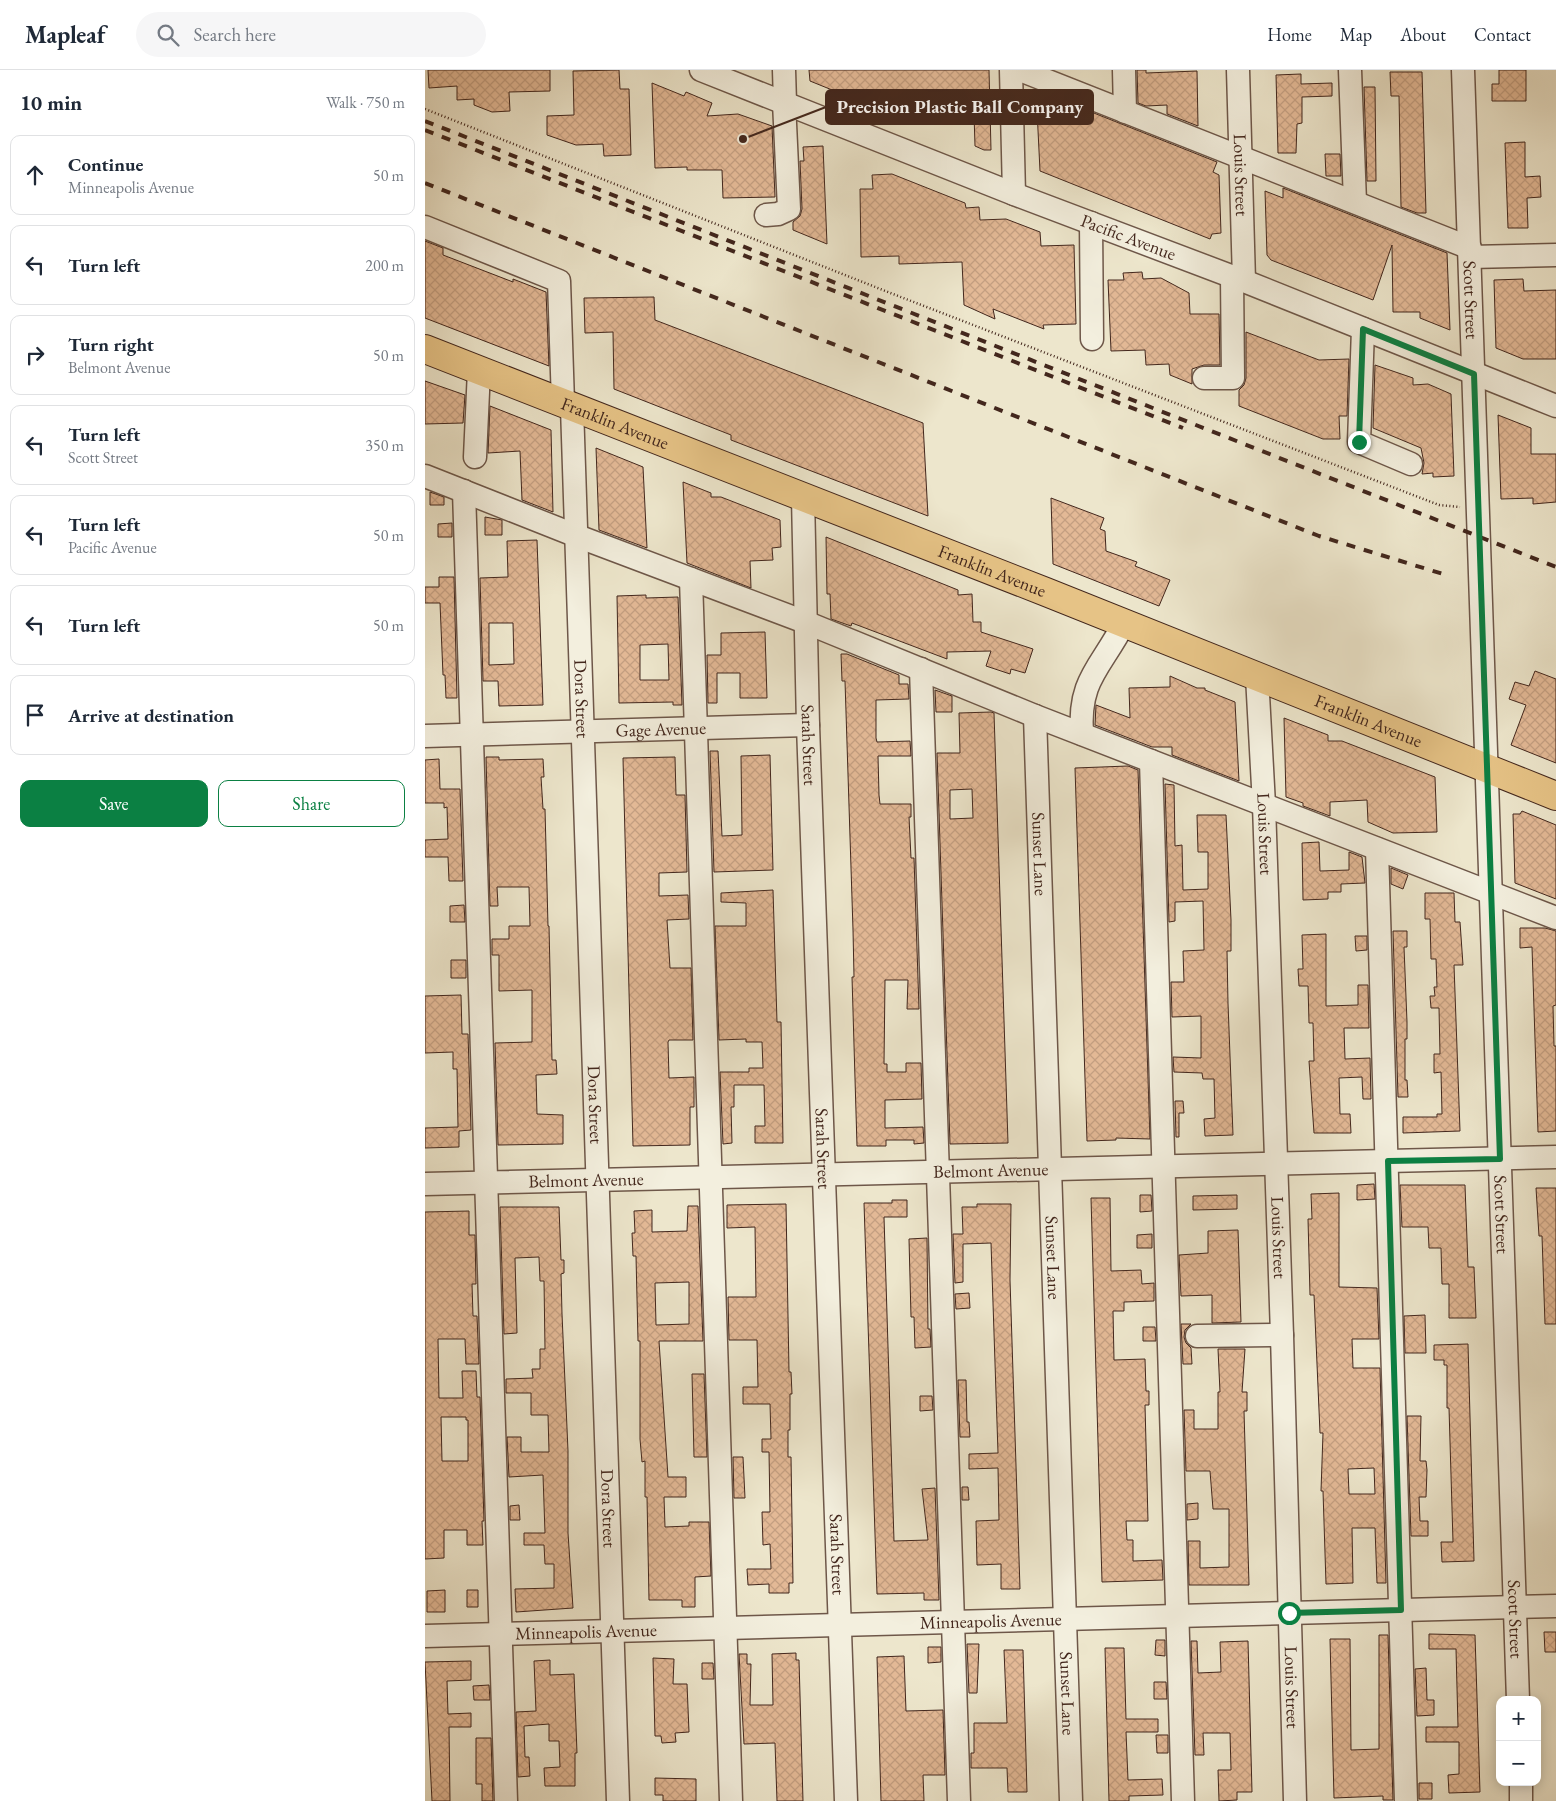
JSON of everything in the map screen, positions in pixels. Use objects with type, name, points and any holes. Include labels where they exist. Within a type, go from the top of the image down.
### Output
[{"type":"main road","name":"Franklin Avenue","points":[[425,349],[1124,623],[1556,796]]},
{"type":"street","name":"Pacific Avenue","points":[[701,70],[1014,194],[1238,278],[1556,406]]},
{"type":"street","points":[[766,215],[778,214],[789,210],[784,70]]},
{"type":"street","points":[[1011,70],[1014,194]]},
{"type":"street","points":[[1020,70],[1240,159],[1355,202],[1470,252],[1556,255]]},
{"type":"street","points":[[1124,70],[1125,112]]},
{"type":"street","name":"Louis Street","points":[[1204,378],[1233,378],[1238,278],[1240,159],[1238,70]]},
{"type":"street","points":[[1350,70],[1355,202]]},
{"type":"street","name":"Scott Street","points":[[1463,70],[1518,1696]]},
{"type":"street","points":[[1091,223],[1092,339]]},
{"type":"street","name":"Dora Street","points":[[425,227],[559,281],[577,536],[618,1801]]},
{"type":"street","points":[[1363,329],[1359,442],[1411,464]]},
{"type":"street","points":[[475,457],[479,370]]},
{"type":"street","points":[[425,476],[805,622],[1035,716],[1556,918]]},
{"type":"street","points":[[464,491],[506,1801]]},
{"type":"street","name":"Sarah Street","points":[[803,497],[808,725],[846,1801]]},
{"type":"street","points":[[691,579],[731,1801]]},
{"type":"street","points":[[1083,734],[1083,701],[1087,685],[1124,623]]},
{"type":"street","points":[[921,669],[959,1801]]},
{"type":"street","name":"Louis Street","points":[[1257,676],[1264,805],[1282,1335],[1295,1801]]},
{"type":"street","name":"Sunset Lane","points":[[1035,716],[1071,1801]]},
{"type":"street","name":"Gage Avenue","points":[[425,736],[808,725]]},
{"type":"street","points":[[1151,761],[1179,1616],[1183,1801]]},
{"type":"street","points":[[1377,848],[1407,1801]]},
{"type":"street","name":"Belmont Avenue","points":[[425,1184],[1556,1157]]},
{"type":"street","points":[[1197,1336],[1282,1335]]},
{"type":"street","name":"Minneapolis Avenue","points":[[425,1636],[1556,1606]]},
{"type":"street","points":[[1521,1786],[1521,1801]]},
{"type":"path","points":[[425,109],[911,301],[1439,506],[1479,508]]},
{"type":"building","points":[[428,70],[550,70],[550,91],[509,92],[510,111],[492,112],[474,105],[474,99],[457,100],[457,86],[429,88]]},
{"type":"building","points":[[619,70],[620,89],[629,89],[631,155],[604,156],[603,144],[576,145],[547,135],[547,116],[574,115],[573,71]]},
{"type":"building","points":[[809,70],[989,70],[991,150],[984,150],[975,146],[974,114],[927,116],[927,121],[909,121],[909,106],[874,107],[810,81]]},
{"type":"building","points":[[1137,70],[1146,70],[1146,73],[1197,71],[1198,126],[1167,114],[1167,105],[1146,106],[1138,103]]},
{"type":"building","points":[[1499,70],[1526,70],[1526,101],[1492,101],[1492,84],[1499,84]]},
{"type":"building","points":[[1390,72],[1422,72],[1426,213],[1417,213],[1401,207],[1399,96],[1391,96]]},
{"type":"building","points":[[1301,74],[1301,84],[1332,83],[1332,96],[1302,97],[1302,123],[1297,124],[1296,153],[1278,153],[1276,75]]},
{"type":"building","points":[[652,83],[684,96],[686,92],[712,103],[707,116],[738,114],[772,126],[775,197],[723,198],[722,170],[687,170],[687,167],[655,168]]},
{"type":"building","points":[[1364,87],[1375,87],[1376,181],[1367,181]]},
{"type":"building","points":[[1036,90],[1217,162],[1213,172],[1219,175],[1221,233],[1212,234],[1210,239],[1040,171]]},
{"type":"building","points":[[1525,142],[1525,177],[1540,176],[1541,197],[1527,198],[1528,228],[1508,228],[1505,143]]},
{"type":"building","points":[[823,146],[827,244],[793,230],[793,222],[800,216],[802,209],[800,161],[804,161],[803,147]]},
{"type":"building","points":[[1325,154],[1340,154],[1341,176],[1326,176]]},
{"type":"building","points":[[892,174],[965,203],[966,208],[979,207],[980,220],[1006,219],[1040,232],[1041,246],[1074,245],[1076,324],[1043,325],[1044,329],[993,309],[995,319],[964,305],[962,262],[899,264],[899,256],[861,257],[860,189],[873,189],[872,175]]},
{"type":"building","points":[[1283,188],[1447,253],[1450,330],[1420,318],[1420,312],[1393,312],[1392,245],[1373,300],[1271,260],[1267,255],[1265,191],[1283,198]]},
{"type":"building","points":[[425,241],[443,248],[443,255],[513,282],[513,279],[546,292],[549,366],[425,318]]},
{"type":"building","points":[[1142,272],[1143,279],[1161,278],[1189,293],[1190,314],[1219,314],[1220,365],[1204,365],[1192,369],[1192,384],[1170,375],[1169,364],[1146,365],[1145,350],[1111,351],[1108,280],[1124,280],[1123,273]]},
{"type":"building","points":[[1523,279],[1524,291],[1556,290],[1556,359],[1523,359],[1496,348],[1494,280]]},
{"type":"building","points":[[654,297],[655,320],[923,423],[928,516],[731,440],[731,435],[614,389],[613,332],[585,333],[584,298]]},
{"type":"building","points":[[1246,332],[1319,360],[1349,359],[1347,416],[1339,416],[1340,439],[1323,439],[1239,406],[1239,390],[1244,385],[1246,378]]},
{"type":"building","points":[[1375,365],[1413,378],[1413,385],[1428,384],[1451,394],[1454,476],[1433,477],[1433,473],[1422,474],[1424,463],[1421,448],[1373,428]]},
{"type":"building","points":[[425,381],[465,395],[463,423],[425,424]]},
{"type":"building","points":[[490,406],[551,430],[553,512],[522,500],[520,451],[488,453]]},
{"type":"building","points":[[1498,415],[1531,428],[1531,454],[1556,454],[1556,502],[1533,504],[1533,498],[1501,499]]},
{"type":"building","points":[[596,448],[643,467],[647,548],[599,530]]},
{"type":"building","points":[[683,482],[711,493],[711,497],[721,497],[780,520],[781,547],[772,548],[773,560],[750,561],[751,588],[687,563]]},
{"type":"building","points":[[430,492],[444,497],[444,505],[430,505]]},
{"type":"building","points":[[1051,498],[1104,518],[1100,529],[1105,531],[1106,551],[1137,562],[1135,566],[1170,580],[1159,606],[1053,564]]},
{"type":"building","points":[[485,517],[502,520],[502,535],[485,535]]},
{"type":"building","points":[[452,523],[452,537],[438,537],[438,524]]},
{"type":"building","points":[[826,537],[958,590],[958,595],[972,594],[973,622],[981,622],[981,632],[1033,649],[1025,673],[1011,669],[1010,674],[986,666],[991,651],[947,652],[947,659],[852,623],[851,626],[831,619],[830,594],[827,594]]},
{"type":"building","points":[[537,540],[543,705],[499,706],[498,681],[483,681],[480,578],[508,577],[507,541]],"holes":[[[489,623],[513,623],[514,664],[489,665]]]},
{"type":"building","points":[[439,577],[454,577],[457,698],[446,698],[445,675],[443,675],[440,603],[425,603],[425,587],[439,587]]},
{"type":"building","points":[[646,595],[646,598],[678,597],[682,705],[673,705],[673,702],[619,703],[617,596]],"holes":[[[668,644],[669,680],[640,680],[640,645]]]},
{"type":"building","points":[[765,632],[767,698],[740,698],[740,673],[717,673],[717,703],[708,703],[707,655],[721,655],[721,633]]},
{"type":"building","points":[[841,654],[847,654],[899,675],[899,684],[908,684],[909,699],[876,700],[876,738],[877,742],[910,741],[911,756],[878,756],[879,795],[880,804],[911,804],[911,817],[909,817],[911,858],[914,858],[919,1009],[907,1009],[908,980],[885,980],[884,1064],[887,1064],[887,1072],[906,1072],[906,1063],[921,1063],[922,1099],[885,1100],[885,1128],[923,1127],[924,1143],[914,1144],[914,1140],[886,1140],[886,1146],[857,1146],[852,977],[854,977],[853,930],[845,681],[842,681]]},
{"type":"building","points":[[1535,671],[1556,679],[1556,763],[1511,745],[1526,705],[1509,699],[1515,682],[1529,686]]},
{"type":"building","points":[[1170,676],[1197,688],[1205,688],[1205,690],[1235,702],[1239,781],[1172,755],[1172,747],[1152,747],[1095,725],[1096,705],[1130,718],[1129,688],[1170,687]]},
{"type":"building","points":[[935,690],[952,696],[952,712],[936,712]]},
{"type":"building","points":[[959,713],[994,713],[1008,1143],[950,1144],[937,753],[960,753]],"holes":[[[972,789],[973,818],[950,819],[950,790]]]},
{"type":"building","points":[[1284,718],[1328,735],[1328,741],[1342,741],[1435,777],[1437,832],[1393,833],[1368,822],[1367,800],[1330,802],[1330,816],[1303,806],[1303,803],[1286,797]]},
{"type":"building","points":[[710,751],[718,751],[722,836],[742,835],[741,756],[770,755],[773,870],[714,872]]},
{"type":"building","points":[[486,757],[499,757],[499,760],[543,759],[544,777],[541,777],[543,809],[545,809],[552,1060],[556,1060],[557,1074],[536,1075],[537,1114],[563,1115],[563,1144],[498,1145],[495,1043],[532,1042],[532,990],[499,991],[499,955],[492,955],[492,939],[509,939],[509,926],[530,926],[529,887],[497,887],[498,906],[490,906]]},
{"type":"building","points":[[675,757],[676,795],[685,795],[687,872],[659,873],[659,896],[688,895],[689,919],[667,920],[670,968],[691,968],[693,1040],[669,1040],[668,1042],[669,1078],[694,1077],[694,1107],[690,1107],[690,1145],[633,1146],[623,758]]},
{"type":"building","points":[[439,759],[440,789],[460,789],[463,881],[449,881],[448,857],[425,857],[425,840],[448,839],[447,807],[444,808],[444,803],[425,803],[425,760]]},
{"type":"building","points":[[1128,766],[1138,770],[1150,1139],[1116,1138],[1116,1140],[1087,1141],[1075,768]]},
{"type":"building","points":[[1165,784],[1174,785],[1175,846],[1182,845],[1183,890],[1208,889],[1208,852],[1198,852],[1197,815],[1226,815],[1231,920],[1231,951],[1227,951],[1233,1135],[1205,1136],[1204,1119],[1215,1118],[1214,1079],[1203,1079],[1202,1073],[1174,1072],[1173,1057],[1201,1058],[1201,1016],[1172,1017],[1171,982],[1184,982],[1183,951],[1204,950],[1203,901],[1175,902],[1175,921],[1169,922]]},
{"type":"building","points":[[1522,811],[1556,825],[1556,899],[1515,883],[1513,814],[1520,814]]},
{"type":"building","points":[[1319,842],[1320,871],[1349,870],[1349,852],[1362,857],[1365,883],[1341,884],[1341,892],[1328,892],[1328,899],[1303,900],[1302,843]]},
{"type":"building","points":[[1391,868],[1408,875],[1403,889],[1391,884]]},
{"type":"building","points":[[773,890],[777,1022],[781,1022],[783,1143],[755,1143],[755,1126],[765,1126],[764,1085],[734,1085],[734,1107],[731,1107],[732,1143],[723,1144],[720,1072],[749,1072],[749,1068],[763,1068],[762,1042],[746,1042],[746,1039],[719,1040],[715,926],[746,926],[746,903],[721,902],[721,893]]},
{"type":"building","points":[[1425,893],[1454,893],[1455,922],[1460,922],[1463,965],[1454,965],[1460,1131],[1403,1133],[1403,1117],[1437,1117],[1437,1114],[1442,1114],[1441,1072],[1434,1073],[1434,1054],[1440,1054],[1439,1008],[1431,1008],[1430,996],[1435,996],[1434,987],[1437,987],[1436,959],[1431,959],[1430,919],[1425,919]]},
{"type":"building","points":[[464,905],[465,922],[450,922],[450,906]]},
{"type":"building","points":[[1520,928],[1545,928],[1556,931],[1556,1005],[1553,1006],[1554,1046],[1556,1046],[1556,1131],[1538,1132],[1532,947],[1520,948]]},
{"type":"building","points":[[1393,931],[1407,931],[1407,947],[1404,947],[1407,1022],[1405,1080],[1407,1080],[1408,1097],[1398,1097]]},
{"type":"building","points":[[1326,934],[1326,1006],[1358,1005],[1358,985],[1368,985],[1369,1028],[1344,1028],[1345,1059],[1370,1058],[1371,1099],[1363,1099],[1362,1077],[1339,1078],[1340,1114],[1350,1114],[1351,1133],[1314,1133],[1309,1061],[1314,1061],[1313,1023],[1309,1023],[1308,986],[1299,986],[1298,969],[1303,969],[1302,935]]},
{"type":"building","points":[[1355,936],[1367,936],[1367,950],[1356,951]]},
{"type":"building","points":[[451,960],[466,960],[466,978],[451,978]]},
{"type":"building","points":[[461,995],[462,1034],[468,1034],[471,1130],[459,1131],[459,1147],[425,1148],[425,1128],[458,1127],[457,1069],[453,1069],[453,1052],[425,1053],[425,996]]},
{"type":"building","points":[[1175,1101],[1183,1101],[1184,1113],[1179,1113],[1179,1137],[1176,1137]]},
{"type":"building","points":[[1374,1184],[1375,1199],[1357,1200],[1357,1185]]},
{"type":"building","points":[[1400,1185],[1465,1185],[1468,1267],[1474,1267],[1476,1318],[1449,1318],[1449,1284],[1442,1284],[1441,1248],[1429,1248],[1428,1227],[1402,1227]]},
{"type":"building","points":[[1536,1188],[1556,1188],[1556,1324],[1545,1324],[1542,1236],[1539,1236]]},
{"type":"building","points":[[1339,1193],[1339,1287],[1377,1288],[1379,1339],[1352,1339],[1353,1368],[1380,1368],[1386,1583],[1377,1583],[1375,1528],[1352,1528],[1353,1583],[1326,1584],[1323,1491],[1321,1491],[1323,1433],[1320,1433],[1314,1295],[1310,1295],[1308,1219],[1312,1219],[1311,1194]],"holes":[[[1374,1468],[1375,1494],[1349,1494],[1348,1469]]]},
{"type":"building","points":[[1140,1195],[1151,1195],[1152,1211],[1140,1212]]},
{"type":"building","points":[[1237,1195],[1237,1209],[1193,1210],[1193,1196]]},
{"type":"building","points":[[1091,1198],[1110,1198],[1111,1271],[1141,1270],[1142,1284],[1154,1283],[1154,1301],[1124,1302],[1124,1311],[1113,1311],[1114,1360],[1145,1359],[1146,1391],[1149,1391],[1149,1405],[1145,1405],[1148,1521],[1126,1521],[1127,1540],[1133,1540],[1133,1561],[1162,1560],[1163,1580],[1102,1582]]},
{"type":"building","points":[[892,1200],[907,1200],[907,1217],[884,1217],[894,1541],[928,1540],[922,1489],[935,1488],[939,1600],[924,1600],[924,1593],[877,1594],[864,1203],[892,1203]]},
{"type":"building","points":[[786,1204],[789,1372],[791,1372],[792,1394],[790,1394],[788,1457],[791,1457],[793,1583],[789,1583],[789,1593],[769,1593],[769,1584],[748,1585],[747,1569],[771,1569],[770,1544],[763,1545],[762,1512],[770,1512],[769,1452],[762,1452],[762,1439],[771,1439],[770,1404],[743,1404],[743,1387],[758,1387],[757,1340],[729,1340],[728,1297],[756,1297],[755,1227],[727,1228],[727,1205]]},
{"type":"building","points":[[977,1204],[1011,1204],[1010,1280],[1020,1589],[1001,1589],[1001,1564],[977,1565],[976,1521],[999,1520],[998,1468],[969,1469],[969,1454],[998,1453],[991,1243],[963,1244],[963,1282],[955,1283],[953,1234],[963,1234],[962,1207],[977,1207]]},
{"type":"building","points":[[688,1206],[698,1206],[703,1341],[659,1341],[668,1477],[686,1477],[686,1497],[664,1497],[665,1527],[689,1526],[689,1522],[709,1522],[711,1576],[695,1577],[695,1607],[682,1607],[682,1600],[649,1600],[645,1461],[642,1462],[640,1439],[640,1341],[638,1341],[636,1256],[633,1256],[632,1233],[635,1233],[634,1211],[652,1210],[652,1232],[687,1231]],"holes":[[[689,1282],[689,1324],[656,1325],[655,1283]]]},
{"type":"building","points":[[500,1207],[559,1207],[561,1260],[564,1260],[564,1273],[561,1274],[562,1314],[568,1451],[568,1533],[573,1608],[516,1612],[515,1589],[554,1588],[554,1564],[545,1564],[544,1545],[524,1545],[524,1533],[545,1533],[543,1475],[509,1477],[507,1437],[521,1437],[521,1452],[549,1452],[548,1415],[531,1415],[531,1393],[506,1393],[506,1379],[533,1378],[532,1369],[540,1369],[540,1349],[545,1349],[544,1281],[540,1281],[539,1257],[515,1258],[517,1333],[504,1334]]},
{"type":"building","points":[[469,1211],[469,1235],[475,1235],[476,1284],[472,1284],[473,1316],[477,1316],[479,1364],[466,1364],[465,1339],[438,1339],[439,1398],[463,1398],[462,1371],[476,1371],[477,1397],[480,1397],[484,1521],[482,1521],[483,1545],[467,1545],[467,1530],[444,1530],[444,1558],[425,1559],[425,1212]],"holes":[[[441,1417],[466,1417],[466,1420],[468,1420],[468,1461],[442,1461]]]},
{"type":"building","points":[[1238,1230],[1241,1322],[1212,1323],[1212,1295],[1181,1296],[1179,1255],[1208,1253],[1208,1231]]},
{"type":"building","points":[[1152,1234],[1152,1248],[1137,1248],[1137,1235]]},
{"type":"building","points":[[927,1238],[928,1329],[930,1329],[931,1347],[915,1348],[914,1317],[911,1317],[909,1239]]},
{"type":"building","points":[[969,1293],[970,1308],[956,1309],[955,1294]]},
{"type":"building","points":[[1425,1315],[1426,1353],[1405,1353],[1404,1316]]},
{"type":"building","points":[[1181,1324],[1191,1324],[1185,1330],[1184,1337],[1186,1343],[1191,1348],[1192,1364],[1183,1364]]},
{"type":"building","points":[[1143,1327],[1155,1327],[1156,1341],[1143,1341]]},
{"type":"building","points":[[1468,1344],[1474,1561],[1442,1562],[1441,1542],[1453,1542],[1449,1408],[1447,1408],[1447,1365],[1444,1365],[1444,1360],[1434,1360],[1434,1345]]},
{"type":"building","points":[[1218,1349],[1245,1349],[1242,1392],[1247,1392],[1247,1411],[1244,1411],[1249,1585],[1189,1585],[1188,1541],[1200,1541],[1200,1568],[1229,1567],[1229,1509],[1213,1509],[1210,1471],[1186,1471],[1184,1410],[1194,1410],[1194,1429],[1218,1429],[1218,1392],[1220,1392]]},
{"type":"building","points":[[692,1374],[704,1374],[707,1457],[694,1457]]},
{"type":"building","points":[[958,1380],[966,1380],[967,1422],[969,1422],[970,1437],[960,1437]]},
{"type":"building","points":[[920,1396],[932,1396],[933,1410],[920,1411]]},
{"type":"building","points":[[1407,1416],[1421,1416],[1420,1461],[1426,1461],[1427,1470],[1426,1497],[1419,1497],[1420,1521],[1428,1521],[1428,1536],[1411,1536]]},
{"type":"building","points":[[733,1457],[743,1457],[745,1498],[734,1498]]},
{"type":"building","points":[[962,1487],[968,1487],[969,1500],[962,1500]]},
{"type":"building","points":[[1198,1503],[1198,1519],[1187,1520],[1187,1504]]},
{"type":"building","points":[[519,1505],[520,1520],[510,1520],[510,1506]]},
{"type":"building","points":[[445,1590],[445,1612],[427,1612],[427,1591]]},
{"type":"building","points":[[467,1590],[478,1590],[478,1607],[467,1607]]},
{"type":"building","points":[[1544,1632],[1556,1632],[1556,1652],[1545,1652]]},
{"type":"building","points":[[1429,1634],[1475,1635],[1480,1792],[1449,1793],[1448,1775],[1459,1774],[1459,1742],[1426,1742],[1426,1727],[1458,1727],[1456,1649],[1429,1649]]},
{"type":"building","points":[[1379,1635],[1388,1635],[1393,1800],[1383,1800],[1383,1796],[1334,1798],[1330,1639],[1350,1639],[1351,1750],[1379,1749]]},
{"type":"building","points":[[1156,1640],[1165,1640],[1165,1656],[1155,1655]]},
{"type":"building","points":[[1191,1641],[1197,1641],[1198,1673],[1221,1672],[1220,1642],[1248,1641],[1252,1792],[1237,1792],[1237,1800],[1219,1801],[1218,1770],[1231,1770],[1230,1733],[1203,1733],[1204,1755],[1195,1755]]},
{"type":"building","points":[[967,1644],[979,1644],[977,1693],[969,1693]]},
{"type":"building","points":[[928,1647],[941,1647],[941,1662],[928,1663]]},
{"type":"building","points":[[1105,1648],[1124,1648],[1126,1719],[1158,1719],[1158,1732],[1126,1732],[1128,1780],[1162,1779],[1163,1795],[1129,1796],[1129,1801],[1109,1801]]},
{"type":"building","points":[[1004,1650],[1023,1650],[1027,1792],[1008,1792],[1007,1768],[971,1768],[971,1753],[974,1753],[974,1723],[1007,1723]]},
{"type":"building","points":[[796,1653],[796,1660],[799,1660],[803,1801],[777,1801],[775,1743],[744,1744],[739,1654],[747,1654],[747,1664],[751,1664],[750,1705],[773,1705],[772,1654]]},
{"type":"building","points":[[904,1656],[906,1711],[943,1710],[945,1775],[923,1775],[924,1801],[881,1801],[877,1657]]},
{"type":"building","points":[[653,1658],[674,1659],[673,1684],[687,1684],[689,1732],[675,1733],[676,1742],[662,1743],[661,1736],[655,1736]]},
{"type":"building","points":[[550,1660],[550,1675],[574,1674],[577,1753],[575,1753],[575,1786],[545,1786],[544,1768],[560,1767],[559,1741],[549,1741],[549,1724],[524,1726],[525,1757],[529,1757],[530,1776],[518,1777],[516,1712],[536,1711],[534,1661]]},
{"type":"building","points":[[471,1661],[471,1680],[447,1681],[448,1714],[471,1713],[471,1727],[449,1727],[450,1801],[432,1801],[425,1662]]},
{"type":"building","points":[[702,1663],[713,1663],[714,1679],[702,1679]]},
{"type":"building","points":[[1426,1668],[1427,1700],[1434,1700],[1434,1715],[1417,1716],[1415,1669]]},
{"type":"building","points":[[1154,1682],[1166,1682],[1167,1699],[1154,1699]]},
{"type":"building","points":[[489,1685],[490,1700],[474,1700],[473,1686]]},
{"type":"building","points":[[1156,1735],[1168,1735],[1168,1753],[1157,1753]]},
{"type":"building","points":[[476,1738],[491,1738],[493,1801],[482,1801],[482,1784],[476,1784]]},
{"type":"building","points":[[655,1778],[696,1779],[696,1801],[663,1801],[663,1795],[655,1795]]},
{"type":"building","points":[[1419,1783],[1432,1783],[1432,1799],[1419,1799]]},
{"type":"railway","points":[[425,121],[1556,567]]},
{"type":"railway","points":[[425,130],[1183,428]]},
{"type":"railway","points":[[425,183],[1319,536],[1443,574]]},
{"type":"place","name":"Precision Plastic Ball Company","points":[[743,139]]},
{"type":"route","points":[[1289,1613],[1401,1610],[1388,1161],[1500,1159],[1474,374],[1363,329],[1359,442]]}]
